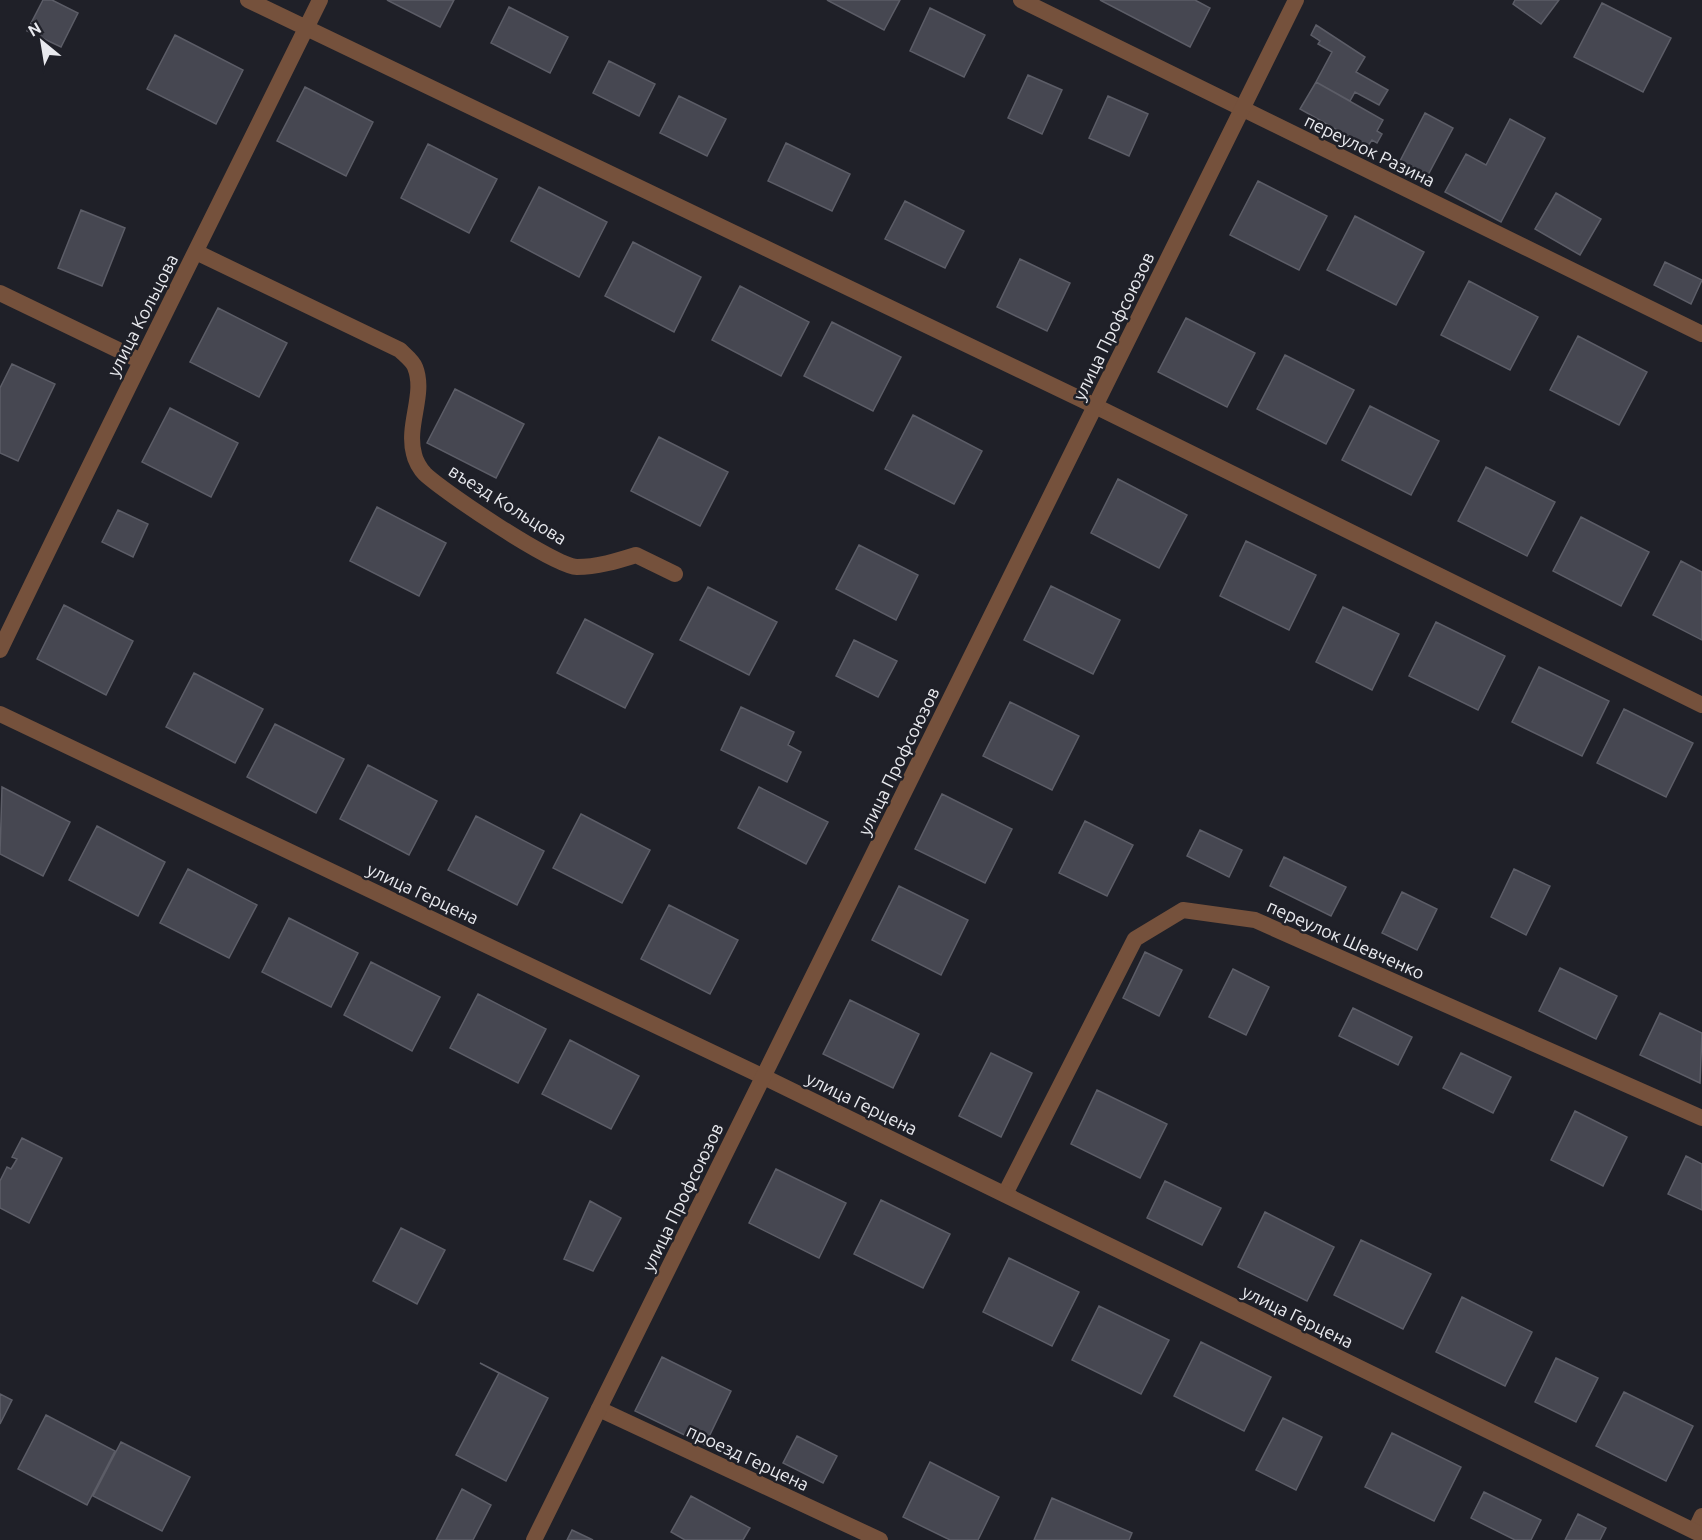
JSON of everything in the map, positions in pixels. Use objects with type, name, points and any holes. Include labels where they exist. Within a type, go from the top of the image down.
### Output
[{"type":"street","points":[[248,0],[1095,406],[1702,705]]},
{"type":"street","name":"улица Кольцова","points":[[0,650],[139,360],[196,252],[320,0]]},
{"type":"street","name":"переулок Разина","points":[[1021,0],[1702,334]]},
{"type":"street","name":"улица Профсоюзов","points":[[534,1540],[1296,0]]},
{"type":"street","name":"въезд Кольцова","points":[[196,252],[400,350],[415,366],[419,383],[412,419],[414,453],[423,472],[440,486],[541,551],[576,567],[609,563],[636,555],[675,574]]},
{"type":"street","points":[[0,293],[139,360]]},
{"type":"street","name":"улица Герцена","points":[[0,714],[764,1077],[1700,1527]]},
{"type":"street","name":"переулок Шевченко","points":[[1005,1194],[1135,939],[1183,910],[1255,920],[1702,1118]]},
{"type":"street","name":"проезд Герцена","points":[[599,1409],[880,1540]]},
{"type":"building","points":[[43,0],[52,0],[78,13],[61,47],[27,31]]},
{"type":"building","points":[[387,0],[454,0],[440,27]]},
{"type":"building","points":[[827,0],[900,0],[884,30]]},
{"type":"building","points":[[1100,0],[1195,0],[1210,8],[1190,47]]},
{"type":"building","points":[[1515,0],[1559,0],[1541,24],[1513,4]]},
{"type":"building","points":[[1602,3],[1671,38],[1643,92],[1574,57]]},
{"type":"building","points":[[509,7],[568,37],[550,73],[491,43]]},
{"type":"building","points":[[930,8],[985,35],[964,77],[910,51]]},
{"type":"building","points":[[1316,25],[1365,57],[1356,72],[1388,90],[1379,105],[1355,92],[1350,101],[1316,82],[1332,52],[1318,44],[1320,41],[1311,35]]},
{"type":"building","points":[[175,35],[243,70],[216,124],[147,89]]},
{"type":"building","points":[[609,61],[655,84],[639,116],[593,93]]},
{"type":"building","points":[[1028,75],[1062,90],[1042,134],[1008,118]]},
{"type":"building","points":[[1316,82],[1383,120],[1377,131],[1382,134],[1377,143],[1372,140],[1367,147],[1300,109]]},
{"type":"building","points":[[305,87],[373,122],[346,176],[277,141]]},
{"type":"building","points":[[679,96],[726,119],[707,156],[660,133]]},
{"type":"building","points":[[1108,96],[1148,114],[1129,156],[1089,138]]},
{"type":"building","points":[[1425,113],[1453,128],[1428,175],[1400,161]]},
{"type":"building","points":[[1510,119],[1545,138],[1501,222],[1445,192],[1466,154],[1486,165]]},
{"type":"building","points":[[786,143],[850,174],[832,211],[768,181]]},
{"type":"building","points":[[428,144],[497,179],[469,233],[401,198]]},
{"type":"building","points":[[1258,181],[1327,216],[1299,270],[1230,235]]},
{"type":"building","points":[[539,187],[607,222],[579,277],[511,241]]},
{"type":"building","points":[[1556,193],[1601,219],[1580,255],[1535,229]]},
{"type":"building","points":[[905,201],[964,231],[945,268],[885,239]]},
{"type":"building","points":[[81,210],[125,228],[102,286],[58,268]]},
{"type":"building","points":[[1355,216],[1424,252],[1396,305],[1327,270]]},
{"type":"building","points":[[633,242],[701,277],[674,332],[605,296]]},
{"type":"building","points":[[1020,259],[1070,283],[1047,331],[997,307]]},
{"type":"building","points":[[1665,262],[1702,280],[1691,304],[1654,285]]},
{"type":"building","points":[[1469,281],[1538,317],[1510,370],[1441,335]]},
{"type":"building","points":[[740,286],[809,322],[781,376],[712,340]]},
{"type":"building","points":[[218,308],[287,343],[259,397],[190,362]]},
{"type":"building","points":[[1186,318],[1255,353],[1227,407],[1158,372]]},
{"type":"building","points":[[832,322],[901,357],[873,411],[804,376]]},
{"type":"building","points":[[1578,336],[1647,372],[1619,425],[1550,390]]},
{"type":"building","points":[[1285,355],[1354,390],[1326,444],[1257,409]]},
{"type":"building","points":[[12,364],[55,384],[18,461],[0,453],[0,388]]},
{"type":"building","points":[[455,389],[524,424],[496,478],[427,443]]},
{"type":"building","points":[[1370,406],[1439,441],[1411,495],[1342,460]]},
{"type":"building","points":[[170,408],[238,443],[211,497],[142,462]]},
{"type":"building","points":[[913,415],[982,451],[954,504],[885,469]]},
{"type":"building","points":[[659,437],[728,472],[700,526],[631,491]]},
{"type":"building","points":[[1486,467],[1555,502],[1527,556],[1458,521]]},
{"type":"building","points":[[1118,479],[1187,515],[1159,568],[1091,533]]},
{"type":"building","points":[[377,507],[446,543],[419,596],[350,561]]},
{"type":"building","points":[[118,510],[148,524],[133,557],[102,542]]},
{"type":"building","points":[[1581,517],[1649,552],[1621,606],[1553,571]]},
{"type":"building","points":[[1246,541],[1316,575],[1289,630],[1220,596]]},
{"type":"building","points":[[859,545],[918,575],[896,620],[836,589]]},
{"type":"building","points":[[1681,561],[1702,572],[1702,640],[1653,615]]},
{"type":"building","points":[[1051,586],[1120,620],[1093,674],[1024,640]]},
{"type":"building","points":[[708,587],[777,622],[749,675],[680,640]]},
{"type":"building","points":[[64,605],[133,641],[106,695],[37,659]]},
{"type":"building","points":[[1343,607],[1399,634],[1372,690],[1316,662]]},
{"type":"building","points":[[585,619],[653,654],[625,708],[557,673]]},
{"type":"building","points":[[1436,622],[1505,656],[1478,710],[1409,676]]},
{"type":"building","points":[[854,640],[897,661],[878,697],[836,676]]},
{"type":"building","points":[[1539,667],[1609,701],[1582,756],[1512,722]]},
{"type":"building","points":[[194,673],[263,709],[235,763],[166,727]]},
{"type":"building","points":[[1010,702],[1079,736],[1052,790],[983,756]]},
{"type":"building","points":[[741,707],[794,732],[788,745],[801,752],[787,782],[721,750]]},
{"type":"building","points":[[1624,709],[1693,743],[1666,797],[1597,763]]},
{"type":"building","points":[[275,724],[344,759],[316,813],[247,777]]},
{"type":"building","points":[[368,765],[437,801],[409,855],[340,819]]},
{"type":"building","points":[[2,787],[70,822],[43,876],[0,854]]},
{"type":"building","points":[[759,787],[828,822],[806,864],[738,828]]},
{"type":"building","points":[[942,794],[1012,829],[985,883],[915,849]]},
{"type":"building","points":[[581,814],[650,850],[622,903],[553,868]]},
{"type":"building","points":[[476,816],[544,851],[517,905],[448,870]]},
{"type":"building","points":[[1085,821],[1133,845],[1107,896],[1059,873]]},
{"type":"building","points":[[97,826],[165,862],[138,916],[69,880]]},
{"type":"building","points":[[1200,830],[1242,850],[1229,877],[1187,856]]},
{"type":"building","points":[[1284,857],[1346,887],[1331,916],[1270,886]]},
{"type":"building","points":[[188,869],[257,905],[229,958],[160,923]]},
{"type":"building","points":[[1514,869],[1550,886],[1526,935],[1491,917]]},
{"type":"building","points":[[899,886],[968,920],[941,975],[872,940]]},
{"type":"building","points":[[1402,892],[1437,909],[1417,950],[1382,933]]},
{"type":"building","points":[[669,905],[738,940],[710,994],[641,959]]},
{"type":"building","points":[[289,918],[358,953],[331,1007],[262,972]]},
{"type":"building","points":[[1145,952],[1182,970],[1159,1016],[1123,998]]},
{"type":"building","points":[[371,962],[440,997],[412,1051],[344,1015]]},
{"type":"building","points":[[1560,968],[1617,996],[1596,1039],[1539,1011]]},
{"type":"building","points":[[1233,969],[1269,987],[1246,1035],[1209,1017]]},
{"type":"building","points":[[478,994],[546,1029],[518,1083],[450,1048]]},
{"type":"building","points":[[850,1000],[919,1034],[893,1088],[823,1054]]},
{"type":"building","points":[[1353,1008],[1412,1037],[1398,1065],[1339,1036]]},
{"type":"building","points":[[1660,1013],[1702,1033],[1700,1083],[1640,1055]]},
{"type":"building","points":[[570,1040],[639,1076],[611,1129],[542,1094]]},
{"type":"building","points":[[991,1053],[1032,1073],[1001,1137],[959,1116]]},
{"type":"building","points":[[1461,1053],[1511,1077],[1493,1113],[1443,1088]]},
{"type":"building","points":[[1097,1090],[1167,1124],[1140,1178],[1071,1144]]},
{"type":"building","points":[[1575,1111],[1627,1137],[1603,1186],[1551,1160]]},
{"type":"building","points":[[22,1138],[62,1158],[29,1223],[0,1208],[0,1181],[7,1167],[11,1169],[17,1159],[12,1157]]},
{"type":"building","points":[[1686,1156],[1702,1164],[1702,1210],[1668,1194]]},
{"type":"building","points":[[776,1169],[846,1203],[819,1258],[749,1223]]},
{"type":"building","points":[[1165,1181],[1221,1208],[1202,1245],[1147,1218]]},
{"type":"building","points":[[881,1200],[950,1234],[923,1288],[854,1254]]},
{"type":"building","points":[[590,1201],[621,1218],[593,1271],[564,1259]]},
{"type":"building","points":[[1265,1212],[1334,1247],[1307,1301],[1238,1267]]},
{"type":"building","points":[[401,1228],[445,1250],[417,1304],[373,1281]]},
{"type":"building","points":[[1361,1240],[1431,1274],[1403,1329],[1334,1295]]},
{"type":"building","points":[[1009,1258],[1079,1292],[1052,1346],[983,1312]]},
{"type":"building","points":[[1462,1297],[1532,1332],[1505,1386],[1436,1352]]},
{"type":"building","points":[[1099,1306],[1169,1340],[1141,1394],[1072,1360]]},
{"type":"building","points":[[1201,1342],[1271,1377],[1244,1431],[1174,1396]]},
{"type":"building","points":[[662,1357],[731,1391],[705,1445],[635,1411]]},
{"type":"building","points":[[1556,1358],[1598,1378],[1576,1422],[1535,1402]]},
{"type":"building","points":[[480,1363],[548,1398],[506,1481],[456,1455],[499,1373]]},
{"type":"building","points":[[1624,1392],[1693,1426],[1666,1481],[1596,1446]]},
{"type":"building","points":[[0,1394],[12,1400],[0,1424]]},
{"type":"building","points":[[46,1415],[115,1451],[87,1505],[18,1469]]},
{"type":"building","points":[[1283,1418],[1322,1437],[1296,1490],[1256,1470]]},
{"type":"building","points":[[1392,1433],[1461,1467],[1434,1521],[1365,1487]]},
{"type":"building","points":[[797,1436],[837,1456],[823,1483],[783,1463]]},
{"type":"building","points":[[121,1442],[190,1477],[162,1531],[93,1496]]},
{"type":"building","points":[[930,1462],[999,1497],[978,1540],[950,1540],[903,1517]]},
{"type":"building","points":[[462,1489],[491,1505],[473,1540],[436,1540]]},
{"type":"building","points":[[1484,1492],[1541,1520],[1531,1540],[1515,1540],[1471,1518]]},
{"type":"building","points":[[691,1496],[750,1528],[743,1540],[685,1540],[671,1532]]},
{"type":"building","points":[[1052,1498],[1132,1533],[1129,1540],[1034,1540]]},
{"type":"building","points":[[1578,1514],[1606,1528],[1600,1540],[1565,1540]]},
{"type":"building","points":[[572,1530],[593,1540],[567,1540]]}]
